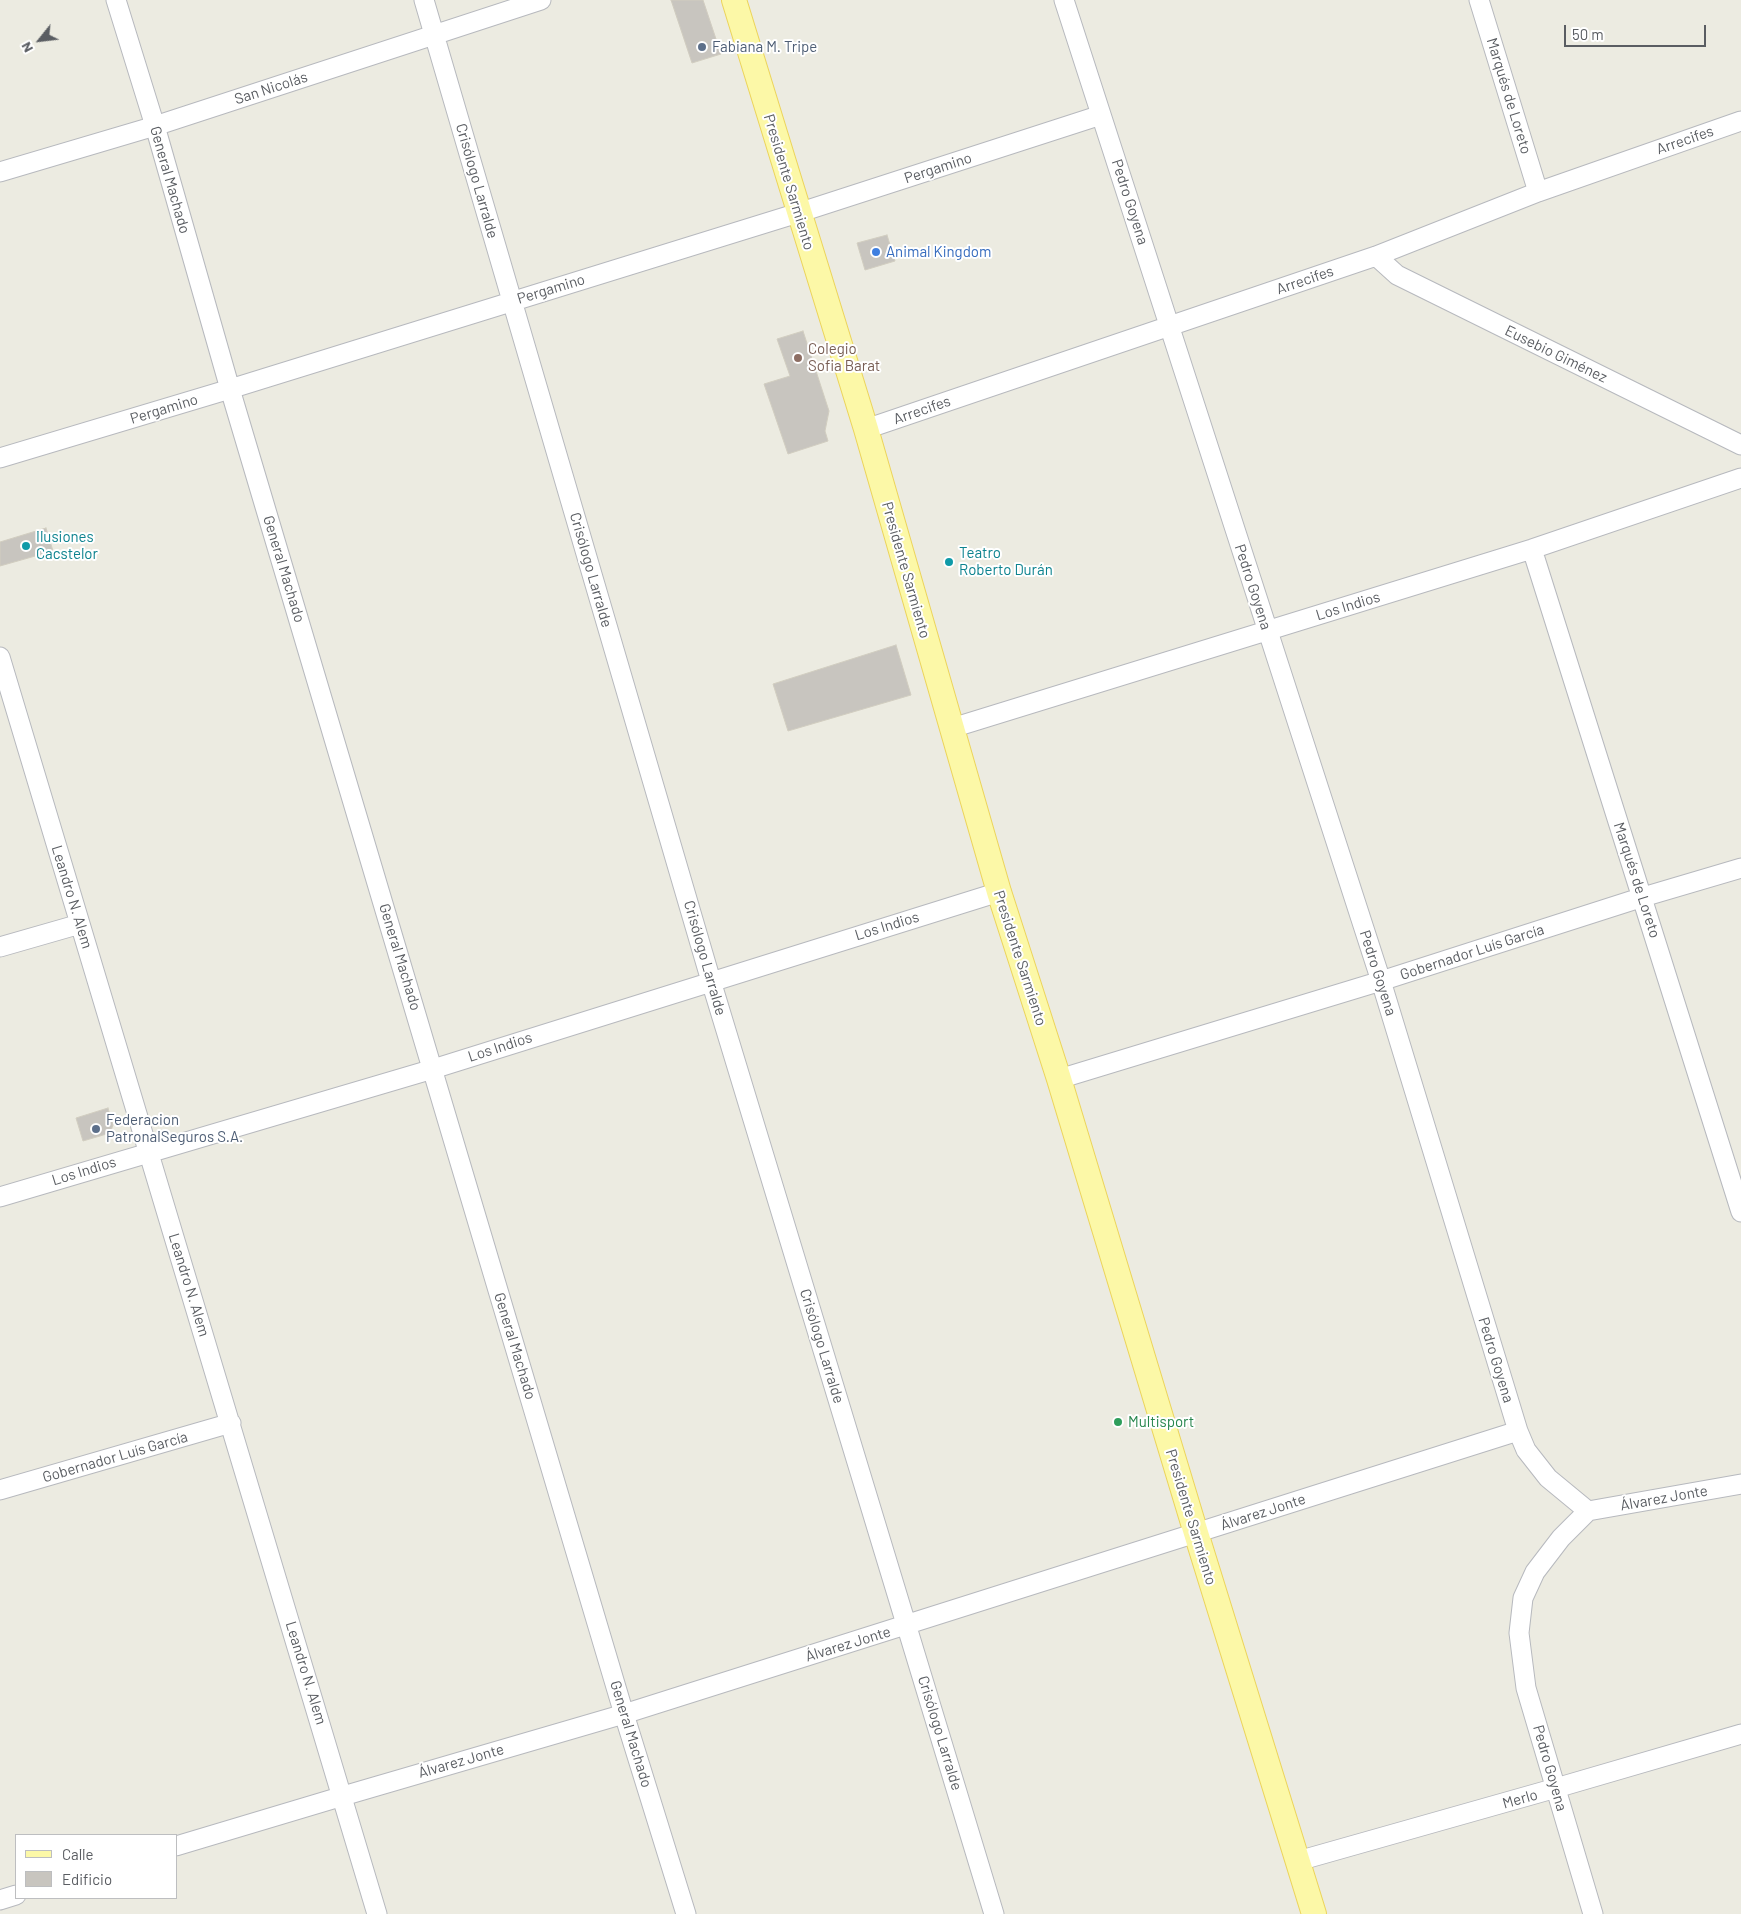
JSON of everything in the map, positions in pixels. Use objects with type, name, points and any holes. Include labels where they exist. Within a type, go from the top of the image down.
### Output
[{"type":"main road","name":"Presidente Sarmiento","points":[[734,0],[866,429],[999,892],[1059,1079],[1196,1533],[1314,1914]]},
{"type":"street","name":"General Machado","points":[[116,0],[155,126],[230,389],[624,1714],[686,1914]]},
{"type":"street","name":"Crisólogo Larralde","points":[[424,0],[711,981],[994,1914]]},
{"type":"street","name":"San Nicolás","points":[[0,172],[155,126],[541,0]]},
{"type":"street","name":"Pedro Goyena","points":[[1064,0],[1381,981],[1518,1431],[1526,1450],[1548,1478],[1588,1511],[1561,1538],[1536,1572],[1523,1598],[1519,1633],[1526,1688],[1593,1914]]},
{"type":"street","name":"Marqués de Loreto","points":[[1479,0],[1538,192]]},
{"type":"street","name":"Pergamino","points":[[0,458],[230,389],[798,213],[1101,115]]},
{"type":"street","name":"Arrecifes","points":[[866,429],[1376,256],[1538,192],[1741,121]]},
{"type":"street","name":"Eusebio Giménez","points":[[1376,256],[1397,275],[1741,445]]},
{"type":"street","name":"Los Indios","points":[[952,728],[1532,549],[1741,478]]},
{"type":"street","name":"Marqués de Loreto","points":[[1532,549],[1643,898],[1737,1184],[1741,1212]]},
{"type":"street","name":"Leandro N. Alem","points":[[0,657],[7,703],[80,924],[377,1914]]},
{"type":"street","name":"Gobernador Luís García","points":[[1059,1079],[1381,981],[1741,868]]},
{"type":"street","name":"Los Indios","points":[[0,1196],[433,1068],[999,892]]},
{"type":"street","points":[[0,946],[80,924]]},
{"type":"street","name":"Gobernador Luís García","points":[[0,1490],[231,1423]]},
{"type":"street","name":"Álvarez Jonte","points":[[178,1845],[624,1714],[907,1626],[1518,1431]]},
{"type":"street","name":"Álvarez Jonte","points":[[1588,1511],[1741,1484]]},
{"type":"street","name":"Merlo","points":[[1298,1861],[1741,1734]]},
{"type":"street","points":[[0,1900],[15,1895]]},
{"type":"building","points":[[671,0],[703,0],[721,54],[692,63]]},
{"type":"building","name":"Animal Kingdom","points":[[887,235],[895,261],[865,270],[857,243]]},
{"type":"building","points":[[803,331],[829,411],[825,431],[828,441],[788,454],[764,384],[790,376],[777,339]]},
{"type":"building","name":"Ilusiones Cacstelor","points":[[46,528],[53,551],[0,566],[0,542]]},
{"type":"building","points":[[896,645],[911,695],[788,731],[773,684]]},
{"type":"building","name":"Federacion PatronalSeguros S.A.","points":[[108,1108],[113,1125],[110,1133],[83,1141],[76,1118]]},
{"type":"place","name":"Fabiana M. Tripe","points":[[702,47]]},
{"type":"place","name":"Animal Kingdom","points":[[876,252]]},
{"type":"place","name":"Colegio Sofia Barat","points":[[798,358]]},
{"type":"place","name":"Ilusiones Cacstelor","points":[[26,546]]},
{"type":"place","name":"Teatro Roberto Durán","points":[[949,562]]},
{"type":"place","name":"Federacion PatronalSeguros S.A.","points":[[96,1129]]},
{"type":"place","name":"Multisport","points":[[1118,1422]]}]
